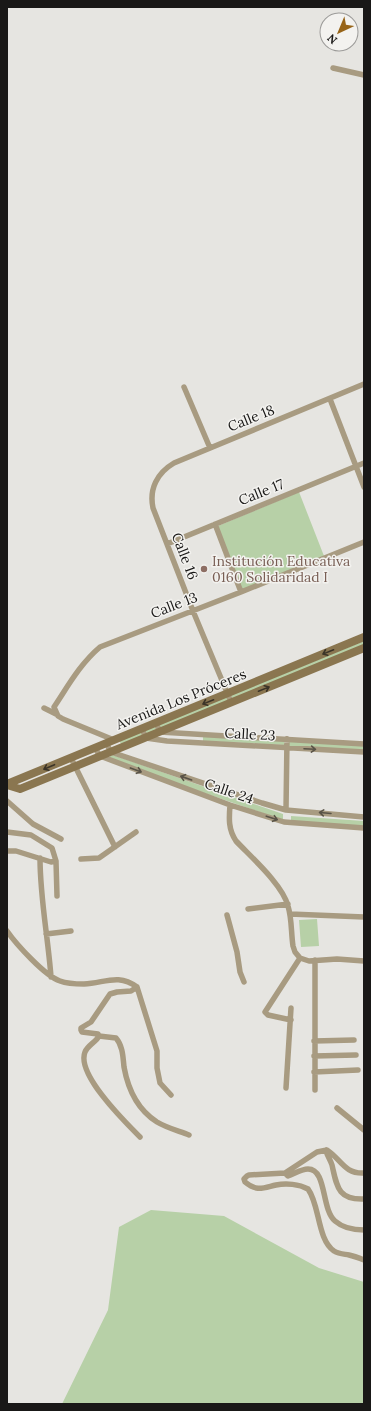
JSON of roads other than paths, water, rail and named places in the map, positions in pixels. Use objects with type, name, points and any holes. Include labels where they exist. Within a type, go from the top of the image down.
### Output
[{"type":"main road","name":"Avenida Los Próceres","points":[[7,785],[364,637]]},
{"type":"main road","name":"Avenida Los Próceres","points":[[7,785],[20,789],[364,648]]},
{"type":"street","points":[[333,68],[364,75]]},
{"type":"street","name":"Calle 18","points":[[155,483],[168,466],[174,463],[364,384]]},
{"type":"street","points":[[184,386],[210,448]]},
{"type":"street","points":[[330,399],[364,487]]},
{"type":"street","name":"Calle 17","points":[[167,544],[364,463]]},
{"type":"street","name":"Calle 16","points":[[155,483],[152,491],[152,504],[193,611],[231,702]]},
{"type":"street","points":[[215,524],[241,592]]},
{"type":"street","name":"Calle 13","points":[[61,717],[54,708],[80,667],[88,657],[100,647],[364,542]]},
{"type":"street","points":[[44,708],[114,740]]},
{"type":"street","points":[[156,723],[160,732]]},
{"type":"street","points":[[142,729],[146,738]]},
{"type":"street","name":"Calle 23","points":[[160,732],[364,744]]},
{"type":"street","name":"Calle 23","points":[[146,738],[199,743],[364,752]]},
{"type":"street","points":[[286,810],[287,739]]},
{"type":"street","points":[[106,743],[112,752]]},
{"type":"street","points":[[95,748],[100,756]]},
{"type":"street","name":"Calle 24","points":[[112,752],[232,794],[286,810],[364,817]]},
{"type":"street","name":"Calle 24","points":[[100,756],[230,805],[284,822],[364,828]]},
{"type":"street","points":[[71,758],[115,847]]},
{"type":"street","points":[[7,801],[33,824],[61,839]]},
{"type":"street","points":[[230,805],[230,828],[232,835],[284,895],[290,914],[293,946],[295,952],[300,958],[309,961],[337,959],[364,961]]},
{"type":"street","points":[[7,832],[31,835],[52,848],[56,861],[57,896]]},
{"type":"street","points":[[81,859],[99,858],[136,832]]},
{"type":"street","points":[[7,851],[16,851],[52,862],[56,861]]},
{"type":"street","points":[[40,858],[43,919],[49,948],[51,977]]},
{"type":"street","points":[[248,909],[288,904]]},
{"type":"street","points":[[290,914],[364,917]]},
{"type":"street","points":[[227,915],[237,952],[240,972],[244,982]]},
{"type":"street","points":[[7,931],[12,939],[51,977],[60,981],[72,984],[86,984],[111,979],[129,981],[137,987],[157,1051],[157,1068],[160,1083],[171,1094]]},
{"type":"street","points":[[46,934],[71,931]]},
{"type":"street","points":[[290,1020],[268,1015],[265,1012],[300,958]]},
{"type":"street","points":[[315,960],[315,1090]]},
{"type":"street","points":[[137,987],[131,991],[110,994],[91,1022],[81,1029],[82,1032],[116,1038],[123,1053],[129,1087],[137,1101],[145,1111],[158,1122],[189,1135]]},
{"type":"street","points":[[286,1088],[291,1008]]},
{"type":"street","points":[[99,1036],[85,1052],[84,1063],[96,1086],[117,1114],[140,1137]]},
{"type":"street","points":[[314,1041],[354,1040]]},
{"type":"street","points":[[314,1056],[356,1055]]},
{"type":"street","points":[[314,1072],[358,1070]]},
{"type":"street","points":[[337,1108],[364,1130]]},
{"type":"street","points":[[326,1150],[340,1192],[346,1198],[364,1199]]},
{"type":"street","points":[[364,1172],[349,1170],[341,1164],[332,1153],[326,1150],[317,1152],[285,1173],[249,1175],[244,1179],[245,1182],[255,1188],[263,1189],[277,1185],[288,1185],[308,1189],[311,1193],[317,1216],[328,1245],[333,1251],[339,1254],[349,1255],[364,1260]]},
{"type":"street","points":[[285,1173],[288,1176],[308,1169],[314,1170],[321,1178],[325,1202],[334,1220],[348,1228],[364,1230]]},
{"type":"place","name":"Institución Educativa 0160 Solidaridad I","points":[[204,569]]}]
